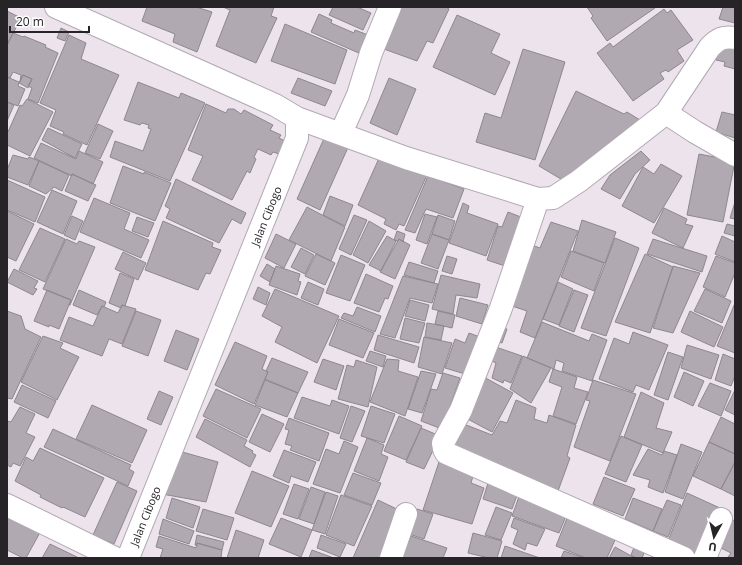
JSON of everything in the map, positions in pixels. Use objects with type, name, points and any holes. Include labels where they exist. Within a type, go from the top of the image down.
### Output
[{"type":"street","points":[[56,7],[275,105],[297,118],[406,158],[538,199],[553,198],[579,181],[666,113],[710,47],[719,38],[735,38]]},
{"type":"street","points":[[341,133],[358,95],[371,53],[390,7]]},
{"type":"street","points":[[666,113],[694,132],[735,155]]},
{"type":"street","name":"Jalan Cibogo","points":[[128,558],[298,138],[297,118]]},
{"type":"street","points":[[538,199],[501,308],[461,410],[444,443],[444,449],[446,453],[684,558]]},
{"type":"street","points":[[7,505],[115,558]]},
{"type":"street","points":[[391,558],[406,514]]},
{"type":"street","points":[[705,558],[721,518]]},
{"type":"building","points":[[147,7],[196,7],[212,12],[197,52],[173,42],[175,34],[142,21]]},
{"type":"building","points":[[223,7],[274,7],[271,16],[277,18],[256,63],[216,46],[230,10]]},
{"type":"building","points":[[333,7],[357,7],[371,13],[363,30],[329,15]]},
{"type":"building","points":[[391,7],[446,7],[449,9],[433,43],[427,41],[417,61],[384,49]]},
{"type":"building","points":[[587,7],[655,8],[607,41],[591,18],[593,16]]},
{"type":"building","points":[[723,7],[735,7],[735,23],[719,19]]},
{"type":"building","points":[[664,9],[667,13],[671,10],[693,40],[677,50],[684,61],[668,72],[666,70],[660,73],[664,79],[633,101],[597,53],[610,43],[613,47]]},
{"type":"building","points":[[7,11],[21,18],[7,45]]},
{"type":"building","points":[[319,14],[332,20],[331,23],[354,33],[355,30],[368,35],[361,54],[311,32]]},
{"type":"building","points":[[457,15],[500,34],[491,53],[510,62],[495,95],[433,67]]},
{"type":"building","points":[[285,24],[347,50],[335,84],[271,61]]},
{"type":"building","points":[[61,28],[69,32],[65,41],[57,38]]},
{"type":"building","points":[[13,33],[46,45],[45,47],[58,53],[38,103],[28,99],[32,88],[28,86],[32,79],[23,75],[20,82],[21,75],[13,72],[10,78],[7,76],[7,45]]},
{"type":"building","points":[[69,35],[86,43],[81,59],[119,75],[87,145],[50,126],[56,110],[40,103]]},
{"type":"building","points":[[721,41],[735,45],[735,69],[724,66],[725,62],[716,60]]},
{"type":"building","points":[[523,49],[565,62],[535,160],[476,142],[485,113],[501,118]]},
{"type":"building","points":[[23,75],[32,79],[28,88],[19,83]]},
{"type":"building","points":[[7,77],[19,82],[18,86],[25,89],[18,106],[7,102]]},
{"type":"building","points":[[298,78],[332,91],[325,106],[291,93]]},
{"type":"building","points":[[389,78],[416,89],[397,135],[370,123]]},
{"type":"building","points":[[138,82],[179,98],[181,93],[205,103],[170,181],[110,157],[115,141],[143,151],[151,129],[148,128],[149,125],[142,123],[140,125],[124,120]]},
{"type":"building","points":[[576,91],[624,114],[627,112],[640,120],[566,182],[539,166]]},
{"type":"building","points":[[27,99],[53,112],[30,156],[7,145],[7,134],[20,105],[22,106]]},
{"type":"building","points":[[7,102],[14,105],[7,121]]},
{"type":"building","points":[[206,104],[226,113],[228,109],[234,109],[241,114],[244,110],[273,125],[270,130],[281,135],[279,138],[285,141],[279,154],[273,152],[271,155],[258,149],[254,157],[256,159],[250,173],[247,171],[232,200],[192,180],[203,156],[188,150]]},
{"type":"building","points":[[722,112],[735,115],[735,138],[716,132]]},
{"type":"building","points":[[98,124],[113,131],[100,159],[85,153]]},
{"type":"building","points":[[48,128],[82,144],[75,158],[42,140]]},
{"type":"building","points":[[326,134],[350,143],[320,210],[297,199]]},
{"type":"building","points":[[41,143],[76,159],[79,151],[103,162],[93,184],[34,158]]},
{"type":"building","points":[[641,151],[650,160],[635,174],[620,199],[601,189],[610,175]]},
{"type":"building","points":[[699,154],[735,161],[723,222],[687,215]]},
{"type":"building","points":[[13,155],[28,159],[29,157],[39,161],[28,185],[7,177],[7,170]]},
{"type":"building","points":[[380,156],[427,175],[404,226],[399,224],[396,230],[384,224],[386,219],[358,205]]},
{"type":"building","points":[[39,161],[69,175],[62,191],[54,187],[46,194],[29,186]]},
{"type":"building","points":[[661,164],[682,176],[654,223],[622,206],[643,167],[654,174]]},
{"type":"building","points":[[123,166],[144,174],[144,172],[171,183],[155,221],[110,203]]},
{"type":"building","points":[[72,174],[96,185],[88,201],[65,191]]},
{"type":"building","points":[[428,176],[464,189],[453,218],[426,209],[415,233],[405,230]]},
{"type":"building","points":[[176,179],[246,213],[241,224],[232,219],[219,243],[166,218],[170,209],[165,206]]},
{"type":"building","points":[[7,180],[45,197],[35,222],[7,210]]},
{"type":"building","points":[[52,190],[77,201],[63,234],[37,222]]},
{"type":"building","points":[[330,196],[353,205],[345,226],[323,215]]},
{"type":"building","points":[[94,198],[130,213],[124,229],[149,240],[141,258],[80,232]]},
{"type":"building","points":[[735,202],[735,219],[730,218]]},
{"type":"building","points":[[463,203],[469,206],[467,213],[498,224],[486,256],[449,243]]},
{"type":"building","points":[[307,207],[345,227],[331,261],[289,240]]},
{"type":"building","points":[[664,208],[687,219],[685,224],[693,226],[683,248],[652,233]]},
{"type":"building","points":[[7,211],[34,224],[16,261],[7,257]]},
{"type":"building","points":[[508,212],[526,219],[508,267],[487,260],[498,226],[502,227]]},
{"type":"building","points":[[425,214],[437,217],[427,244],[416,240]]},
{"type":"building","points":[[354,215],[367,220],[351,255],[339,249]]},
{"type":"building","points":[[438,215],[455,221],[449,240],[432,234]]},
{"type":"building","points":[[72,216],[83,221],[75,240],[64,235]]},
{"type":"building","points":[[137,217],[154,223],[148,237],[132,231]]},
{"type":"building","points":[[582,220],[616,232],[605,263],[573,251]]},
{"type":"building","points":[[163,221],[213,243],[212,247],[221,250],[210,274],[206,273],[198,290],[145,270]]},
{"type":"building","points":[[369,221],[386,231],[368,263],[353,255]]},
{"type":"building","points":[[551,222],[578,231],[535,338],[520,332],[527,311],[509,305],[529,244],[540,248]]},
{"type":"building","points":[[727,224],[735,226],[735,236],[724,233]]},
{"type":"building","points":[[40,228],[65,239],[45,282],[19,270]]},
{"type":"building","points":[[397,231],[405,234],[403,242],[399,239],[398,241],[394,240]]},
{"type":"building","points":[[276,234],[296,244],[284,268],[265,258]]},
{"type":"building","points":[[432,234],[449,240],[438,269],[421,263]]},
{"type":"building","points":[[387,236],[396,241],[381,271],[369,265]]},
{"type":"building","points":[[722,236],[735,242],[735,262],[715,254]]},
{"type":"building","points":[[615,238],[639,248],[606,336],[581,328]]},
{"type":"building","points":[[66,239],[77,244],[79,241],[95,247],[70,305],[71,300],[43,289]]},
{"type":"building","points":[[399,239],[410,245],[395,279],[380,272]]},
{"type":"building","points":[[653,239],[707,256],[702,272],[647,254]]},
{"type":"building","points":[[301,248],[314,255],[305,274],[291,267]]},
{"type":"building","points":[[571,251],[604,263],[594,291],[561,277]]},
{"type":"building","points":[[123,252],[146,263],[138,280],[115,269]]},
{"type":"building","points":[[316,254],[335,263],[325,285],[305,276]]},
{"type":"building","points":[[645,254],[673,267],[650,333],[615,322]]},
{"type":"building","points":[[341,255],[365,265],[350,301],[326,293]]},
{"type":"building","points":[[447,256],[457,259],[452,274],[442,271]]},
{"type":"building","points":[[716,256],[735,263],[735,273],[725,297],[703,287]]},
{"type":"building","points":[[409,262],[438,271],[434,283],[404,275]]},
{"type":"building","points":[[267,264],[275,269],[270,282],[260,276]]},
{"type":"building","points":[[276,266],[300,274],[298,281],[301,282],[297,295],[269,285]]},
{"type":"building","points":[[673,266],[700,273],[673,333],[653,328]]},
{"type":"building","points":[[14,269],[38,281],[34,288],[37,289],[33,295],[7,282]]},
{"type":"building","points":[[120,273],[134,279],[125,306],[122,305],[121,308],[109,303]]},
{"type":"building","points":[[366,274],[393,286],[388,299],[385,298],[379,312],[354,303]]},
{"type":"building","points":[[441,275],[480,284],[477,298],[456,295],[453,314],[432,309]]},
{"type":"building","points":[[403,276],[438,284],[432,303],[410,298],[395,338],[380,334]]},
{"type":"building","points":[[308,282],[324,289],[318,305],[301,298]]},
{"type":"building","points":[[558,282],[573,289],[559,325],[543,319]]},
{"type":"building","points":[[258,287],[270,293],[266,305],[253,299]]},
{"type":"building","points":[[275,289],[339,316],[317,363],[275,342],[282,327],[262,316]]},
{"type":"building","points":[[705,289],[731,301],[722,323],[694,311]]},
{"type":"building","points":[[47,290],[71,300],[59,329],[34,321]]},
{"type":"building","points":[[79,290],[106,302],[104,307],[102,306],[97,315],[73,305]]},
{"type":"building","points":[[574,290],[588,295],[574,332],[559,326]]},
{"type":"building","points":[[460,298],[488,305],[482,324],[456,316]]},
{"type":"building","points":[[410,300],[429,305],[425,321],[405,316]]},
{"type":"building","points":[[735,303],[735,353],[717,346]]},
{"type":"building","points":[[122,305],[136,309],[122,344],[109,339],[102,356],[60,340],[69,317],[93,326],[102,306],[118,313]]},
{"type":"building","points":[[357,307],[381,316],[375,332],[341,318],[344,313],[353,316]]},
{"type":"building","points":[[7,311],[21,316],[25,329],[41,337],[12,399],[7,398]]},
{"type":"building","points":[[136,311],[161,320],[148,356],[122,346]]},
{"type":"building","points":[[438,311],[455,315],[452,328],[435,324]]},
{"type":"building","points":[[690,311],[723,327],[714,347],[681,332]]},
{"type":"building","points":[[405,318],[425,323],[419,343],[400,339]]},
{"type":"building","points":[[339,319],[374,333],[363,358],[329,345]]},
{"type":"building","points":[[542,322],[589,341],[592,334],[607,340],[592,381],[562,371],[564,363],[556,360],[554,369],[527,358]]},
{"type":"building","points":[[427,323],[444,326],[441,340],[425,337]]},
{"type":"building","points":[[498,327],[507,329],[502,343],[495,341]]},
{"type":"building","points":[[176,330],[199,339],[187,370],[164,361]]},
{"type":"building","points":[[633,332],[668,345],[649,390],[636,385],[633,392],[599,379],[614,338],[629,344]]},
{"type":"building","points":[[469,333],[480,337],[465,374],[445,368],[455,339],[465,343]]},
{"type":"building","points":[[378,335],[419,347],[414,363],[374,350]]},
{"type":"building","points":[[43,336],[63,343],[60,348],[79,357],[57,400],[21,382]]},
{"type":"building","points":[[424,337],[452,343],[442,374],[418,367]]},
{"type":"building","points":[[235,342],[267,356],[262,369],[268,372],[254,404],[215,385]]},
{"type":"building","points":[[490,345],[522,356],[511,383],[504,380],[503,383],[492,378],[496,363],[486,358]]},
{"type":"building","points":[[687,345],[719,355],[711,379],[681,368]]},
{"type":"building","points":[[370,351],[386,356],[383,367],[366,361]]},
{"type":"building","points":[[668,352],[683,357],[668,400],[654,395]]},
{"type":"building","points":[[723,354],[735,359],[735,376],[731,386],[715,380]]},
{"type":"building","points":[[523,356],[551,368],[531,403],[510,389]]},
{"type":"building","points":[[272,358],[308,372],[298,393],[265,379],[268,372],[266,371]]},
{"type":"building","points":[[323,359],[344,366],[336,390],[314,382]]},
{"type":"building","points":[[387,359],[399,360],[398,371],[418,377],[405,416],[370,402]]},
{"type":"building","points":[[356,360],[377,367],[368,407],[338,399],[347,365],[354,367]]},
{"type":"building","points":[[553,369],[577,377],[574,388],[588,392],[576,424],[553,416],[562,387],[549,382]]},
{"type":"building","points":[[421,371],[436,374],[422,413],[408,409]]},
{"type":"building","points":[[684,372],[704,381],[693,406],[674,397]]},
{"type":"building","points":[[443,373],[460,378],[442,429],[421,421],[431,389],[437,390]]},
{"type":"building","points":[[480,375],[513,393],[492,432],[462,416]]},
{"type":"building","points":[[265,380],[298,393],[287,417],[255,405]]},
{"type":"building","points":[[593,380],[636,394],[610,461],[574,447],[590,401],[586,400]]},
{"type":"building","points":[[710,383],[731,391],[721,416],[698,406]]},
{"type":"building","points":[[22,385],[56,401],[48,418],[14,402]]},
{"type":"building","points":[[216,389],[261,409],[247,438],[203,416]]},
{"type":"building","points":[[735,390],[735,415],[725,410]]},
{"type":"building","points":[[159,391],[173,397],[161,425],[147,419]]},
{"type":"building","points":[[641,392],[664,403],[656,428],[672,432],[663,453],[624,437]]},
{"type":"building","points":[[302,397],[330,406],[332,400],[349,406],[339,434],[294,418]]},
{"type":"building","points":[[516,400],[536,408],[534,419],[547,423],[549,415],[576,425],[567,456],[570,458],[558,491],[450,451],[461,423],[492,435],[500,421],[507,423]]},
{"type":"building","points":[[92,405],[147,430],[132,463],[76,439]]},
{"type":"building","points":[[351,406],[365,411],[352,442],[340,438]]},
{"type":"building","points":[[371,406],[395,414],[384,443],[361,436]]},
{"type":"building","points":[[20,407],[35,414],[26,433],[35,437],[20,466],[13,463],[11,467],[7,465],[7,421],[11,422]]},
{"type":"building","points":[[262,414],[284,424],[270,452],[249,442]]},
{"type":"building","points":[[399,416],[422,426],[406,460],[384,451]]},
{"type":"building","points":[[721,417],[735,424],[735,454],[709,442]]},
{"type":"building","points":[[289,418],[329,433],[319,461],[290,450],[292,446],[285,444],[289,430],[285,429]]},
{"type":"building","points":[[205,419],[247,440],[244,446],[253,451],[252,453],[256,455],[250,467],[196,437]]},
{"type":"building","points":[[421,428],[440,436],[424,469],[406,462]]},
{"type":"building","points":[[53,429],[131,465],[129,469],[134,472],[128,486],[44,447]]},
{"type":"building","points":[[621,436],[642,445],[626,482],[605,474]]},
{"type":"building","points":[[367,438],[384,445],[381,454],[388,457],[379,481],[354,471]]},
{"type":"building","points":[[344,441],[358,447],[340,493],[313,484],[326,449],[339,454]]},
{"type":"building","points":[[709,442],[735,454],[735,462],[721,489],[693,476]]},
{"type":"building","points":[[681,444],[702,452],[683,499],[665,492]]},
{"type":"building","points":[[40,448],[104,478],[85,517],[40,497],[41,495],[15,481],[26,457],[33,461]]},
{"type":"building","points":[[648,449],[662,455],[664,451],[677,455],[663,493],[648,487],[650,480],[633,475]]},
{"type":"building","points":[[175,450],[218,462],[206,502],[162,494]]},
{"type":"building","points":[[284,450],[316,462],[308,482],[291,476],[289,483],[273,476]]},
{"type":"building","points":[[440,459],[473,476],[471,483],[484,488],[472,524],[423,510]]},
{"type":"building","points":[[735,462],[735,496],[721,489]]},
{"type":"building","points":[[252,471],[289,486],[271,527],[235,513]]},
{"type":"building","points":[[353,473],[381,483],[372,505],[344,495]]},
{"type":"building","points":[[604,477],[635,489],[623,516],[593,504]]},
{"type":"building","points":[[489,480],[519,490],[512,509],[483,499]]},
{"type":"building","points":[[117,482],[137,491],[114,544],[93,535]]},
{"type":"building","points":[[294,484],[309,489],[298,519],[283,514]]},
{"type":"building","points":[[311,487],[325,492],[314,524],[299,519]]},
{"type":"building","points":[[521,491],[569,509],[559,533],[512,516]]},
{"type":"building","points":[[326,492],[338,496],[325,534],[312,530]]},
{"type":"building","points":[[687,493],[720,508],[698,558],[666,546]]},
{"type":"building","points":[[341,495],[372,506],[354,546],[326,535]]},
{"type":"building","points":[[172,498],[200,507],[193,528],[166,518]]},
{"type":"building","points":[[633,498],[662,509],[653,531],[625,519]]},
{"type":"building","points":[[378,500],[403,512],[383,558],[353,558]]},
{"type":"building","points":[[667,500],[681,505],[668,537],[653,531]]},
{"type":"building","points":[[496,507],[512,513],[501,540],[485,535]]},
{"type":"building","points":[[7,509],[43,527],[26,558],[7,550]]},
{"type":"building","points":[[203,509],[234,518],[227,540],[196,531]]},
{"type":"building","points":[[417,509],[433,514],[424,539],[409,534]]},
{"type":"building","points":[[569,513],[614,530],[611,538],[615,540],[607,558],[586,558],[556,546]]},
{"type":"building","points":[[281,518],[312,530],[301,557],[269,544]]},
{"type":"building","points":[[514,518],[545,529],[537,546],[527,543],[525,550],[513,544],[518,530],[511,527]]},
{"type":"building","points":[[729,518],[735,521],[735,558],[728,557],[731,553],[715,545]]},
{"type":"building","points":[[163,519],[194,531],[189,544],[159,534]]},
{"type":"building","points":[[236,530],[264,540],[258,558],[227,558]]},
{"type":"building","points":[[473,533],[502,541],[497,558],[489,558],[468,553]]},
{"type":"building","points":[[197,535],[224,542],[222,550],[197,543],[197,546],[195,545]]},
{"type":"building","points":[[321,535],[346,544],[340,557],[317,548]]},
{"type":"building","points":[[159,536],[196,548],[197,543],[222,550],[221,558],[160,558],[163,549],[156,547]]},
{"type":"building","points":[[411,536],[447,548],[443,558],[402,558]]},
{"type":"building","points":[[637,540],[648,544],[642,558],[636,558],[631,555]]},
{"type":"building","points":[[50,544],[79,558],[42,558]]},
{"type":"building","points":[[505,546],[540,558],[501,558]]},
{"type":"building","points":[[615,547],[635,558],[609,558]]},
{"type":"building","points":[[312,550],[334,558],[309,558]]},
{"type":"building","points":[[564,551],[584,558],[561,558]]}]
